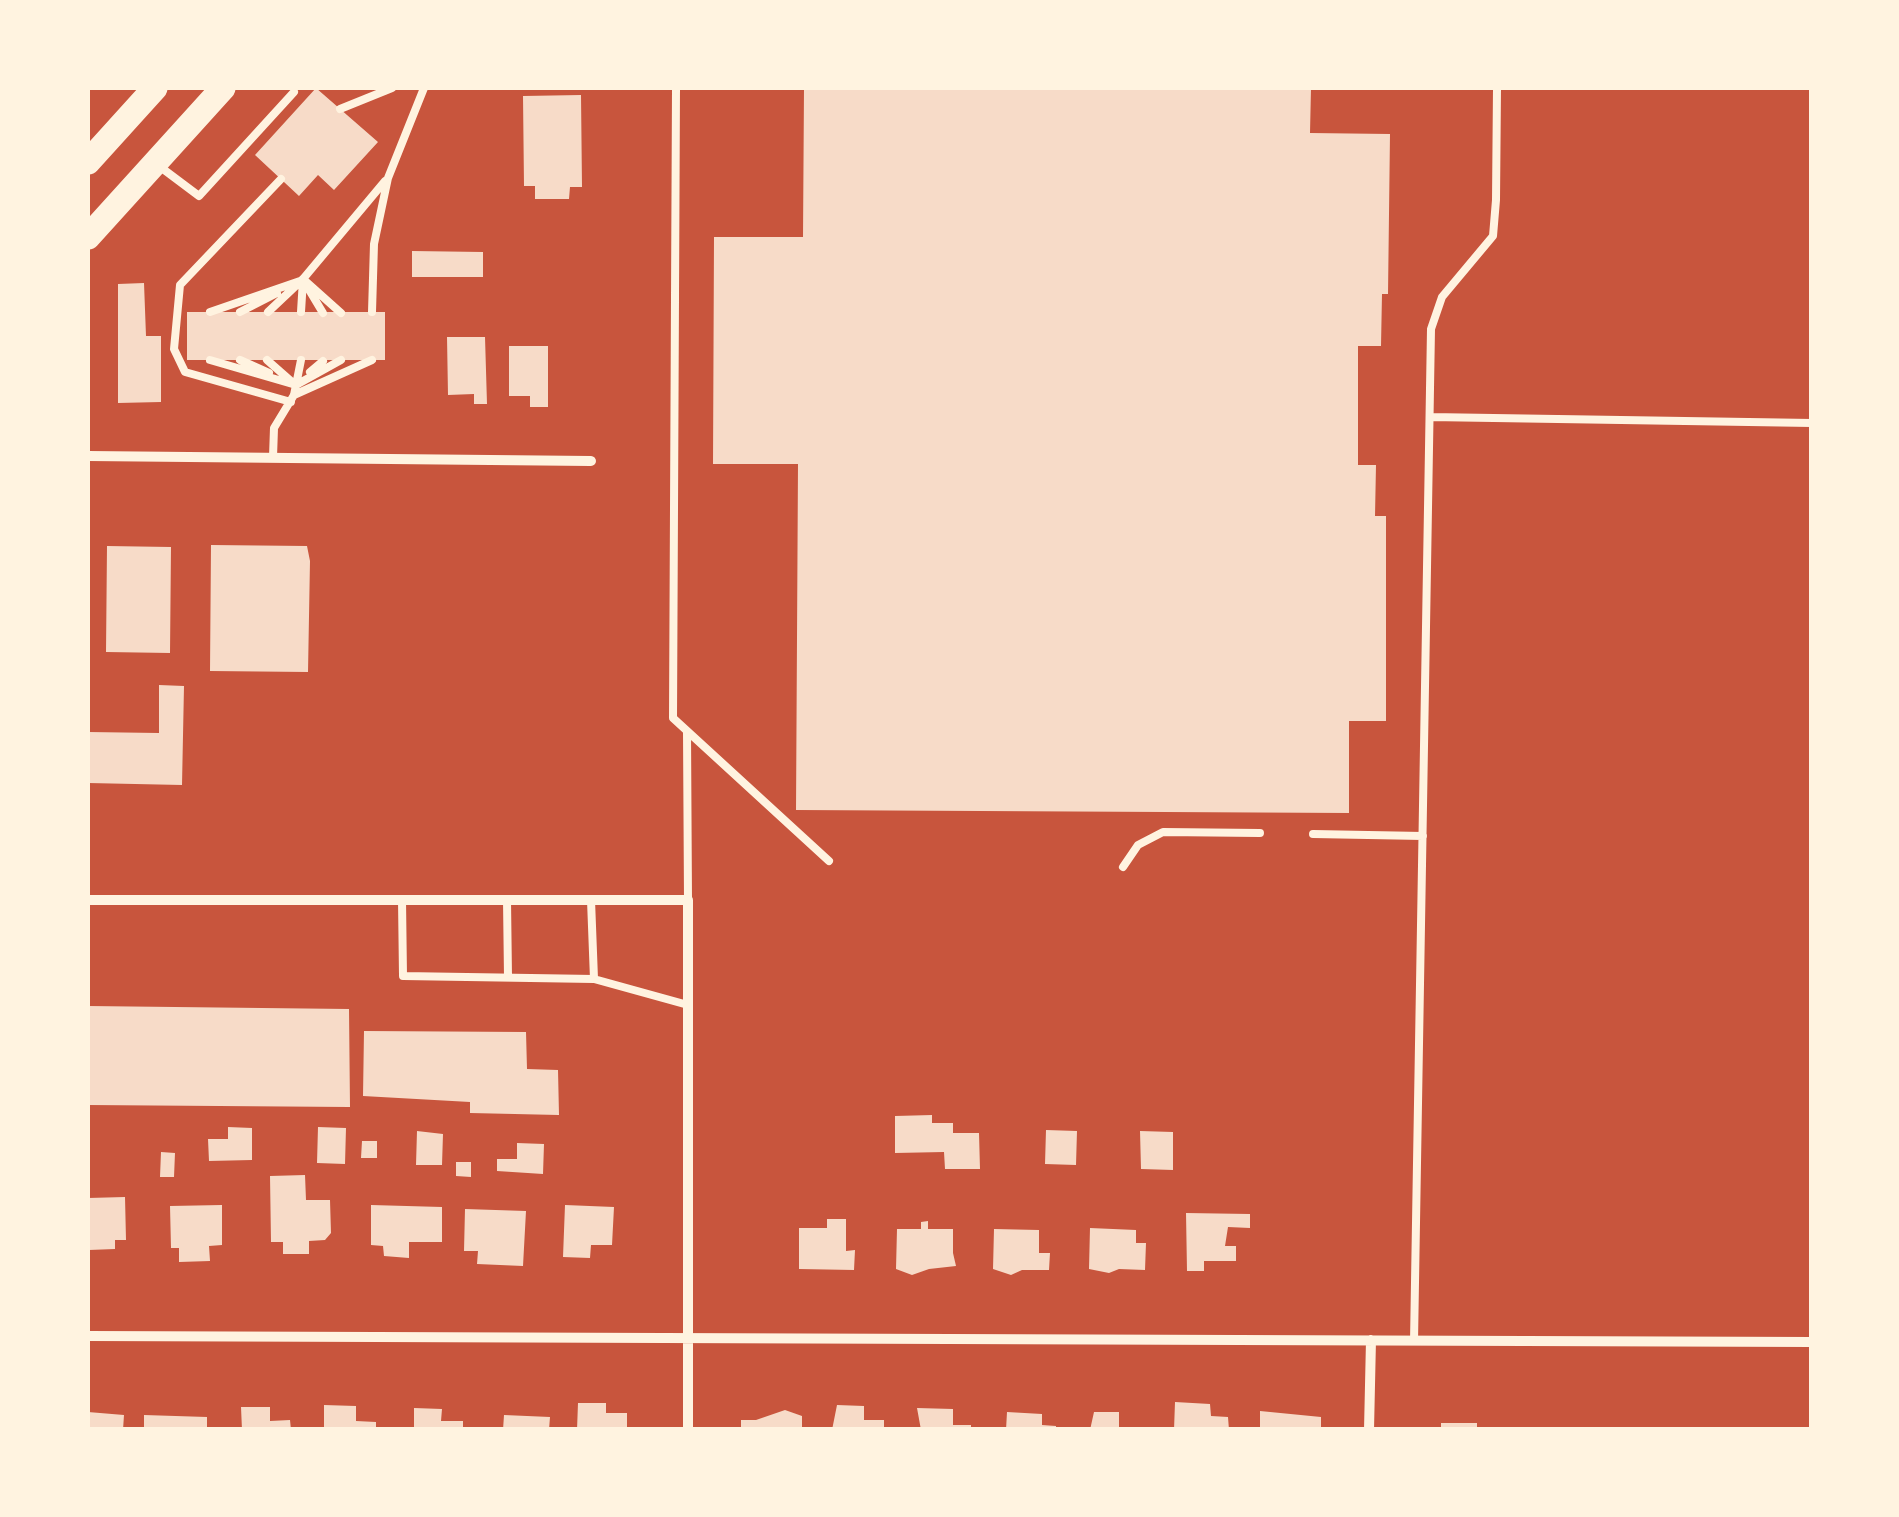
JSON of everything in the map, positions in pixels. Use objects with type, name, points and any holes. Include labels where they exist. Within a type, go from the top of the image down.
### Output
[{"type":"main road","points":[[88,162],[154,88]]},
{"type":"main road","points":[[88,238],[223,88]]},
{"type":"street","points":[[88,456],[591,462]]},
{"type":"street","points":[[88,900],[688,900],[688,1430]]},
{"type":"street","points":[[88,1336],[1812,1342]]},
{"type":"street","points":[[1369,1430],[1371,1340]]},
{"type":"lane","points":[[340,109],[392,88]]},
{"type":"lane","points":[[372,312],[374,244],[388,178],[424,88]]},
{"type":"lane","points":[[676,88],[674,718],[829,861]]},
{"type":"lane","points":[[1414,1340],[1431,330],[1442,297],[1493,236],[1497,88]]},
{"type":"lane","points":[[155,163],[199,196],[294,92]]},
{"type":"lane","points":[[268,312],[303,280],[388,178]]},
{"type":"lane","points":[[281,179],[180,284],[174,349],[186,372],[293,394],[372,360]]},
{"type":"lane","points":[[210,312],[303,280]]},
{"type":"lane","points":[[240,312],[303,280]]},
{"type":"lane","points":[[301,312],[303,280]]},
{"type":"lane","points":[[303,280],[324,312]]},
{"type":"lane","points":[[303,280],[340,312]]},
{"type":"lane","points":[[210,360],[293,394]]},
{"type":"lane","points":[[240,360],[293,394]]},
{"type":"lane","points":[[267,360],[293,394]]},
{"type":"lane","points":[[293,394],[302,360]]},
{"type":"lane","points":[[293,394],[341,360]]},
{"type":"lane","points":[[273,458],[274,428],[293,394],[323,361]]},
{"type":"lane","points":[[1430,416],[1812,423]]},
{"type":"lane","points":[[687,732],[688,900]]},
{"type":"lane","points":[[1123,867],[1138,844],[1163,832],[1260,833]]},
{"type":"lane","points":[[1313,834],[1424,836]]},
{"type":"lane","points":[[402,900],[402,976],[594,979],[688,1006]]},
{"type":"lane","points":[[507,900],[508,978]]},
{"type":"lane","points":[[591,900],[594,979]]},
{"type":"building","points":[[316,88],[378,142],[334,190],[318,175],[299,196],[255,155]]},
{"type":"building","points":[[804,88],[1311,88],[1310,133],[1390,134],[1388,294],[1382,294],[1381,346],[1358,346],[1358,465],[1376,465],[1375,516],[1386,516],[1386,721],[1349,721],[1349,813],[796,810],[798,464],[713,464],[714,237],[803,237]]},
{"type":"building","points":[[581,95],[582,187],[570,187],[569,199],[535,199],[535,186],[524,186],[523,96]]},
{"type":"building","points":[[412,251],[483,252],[483,277],[412,277]]},
{"type":"building","points":[[144,283],[146,336],[161,336],[161,402],[118,403],[118,284]]},
{"type":"building","points":[[187,312],[385,312],[385,360],[187,360]]},
{"type":"building","points":[[447,337],[485,337],[487,404],[474,404],[474,394],[448,395]]},
{"type":"building","points":[[509,346],[548,346],[548,407],[530,407],[530,396],[509,396]]},
{"type":"building","points":[[211,545],[307,546],[308,672],[210,671]]},
{"type":"building","points":[[107,546],[171,547],[170,653],[106,652]]},
{"type":"building","points":[[159,685],[184,686],[182,785],[88,783],[88,732],[159,733]]},
{"type":"building","points":[[88,1006],[349,1009],[350,1107],[88,1105]]},
{"type":"building","points":[[364,1031],[526,1032],[527,1069],[558,1070],[559,1115],[470,1113],[470,1102],[363,1096]]},
{"type":"building","points":[[932,1115],[932,1123],[953,1123],[953,1133],[979,1133],[980,1169],[945,1169],[944,1152],[895,1153],[895,1116]]},
{"type":"building","points":[[228,1127],[252,1128],[252,1160],[209,1161],[208,1139],[228,1139]]},
{"type":"building","points":[[318,1127],[346,1128],[345,1164],[317,1163]]},
{"type":"building","points":[[1046,1130],[1077,1131],[1076,1165],[1045,1164]]},
{"type":"building","points":[[417,1131],[443,1134],[442,1165],[416,1165]]},
{"type":"building","points":[[1140,1131],[1173,1132],[1173,1170],[1141,1169]]},
{"type":"building","points":[[362,1141],[377,1141],[377,1158],[361,1158]]},
{"type":"building","points":[[517,1143],[544,1144],[543,1174],[497,1171],[497,1159],[517,1159]]},
{"type":"building","points":[[161,1152],[175,1153],[174,1177],[160,1177]]},
{"type":"building","points":[[456,1162],[471,1162],[471,1177],[456,1176]]},
{"type":"building","points":[[305,1175],[306,1200],[330,1200],[331,1233],[325,1240],[309,1241],[309,1254],[283,1254],[283,1242],[271,1242],[270,1176]]},
{"type":"building","points":[[125,1197],[126,1240],[115,1240],[115,1249],[89,1250],[88,1198]]},
{"type":"building","points":[[222,1205],[222,1245],[209,1246],[210,1261],[179,1262],[179,1248],[171,1248],[170,1206]]},
{"type":"building","points":[[371,1205],[442,1207],[442,1242],[409,1242],[409,1258],[384,1256],[383,1246],[371,1245]]},
{"type":"building","points":[[565,1205],[614,1207],[612,1245],[591,1245],[590,1258],[563,1257]]},
{"type":"building","points":[[465,1209],[526,1211],[523,1266],[477,1264],[478,1251],[464,1251]]},
{"type":"building","points":[[1186,1213],[1250,1214],[1250,1228],[1228,1227],[1225,1246],[1236,1246],[1236,1261],[1204,1261],[1204,1271],[1187,1271]]},
{"type":"building","points":[[827,1219],[846,1219],[846,1251],[855,1250],[854,1270],[799,1269],[799,1228],[827,1228]]},
{"type":"building","points":[[928,1221],[928,1229],[953,1229],[956,1266],[912,1275],[896,1269],[897,1229],[921,1229],[921,1222]]},
{"type":"building","points":[[1090,1228],[1136,1230],[1136,1243],[1146,1243],[1145,1270],[1119,1269],[1109,1273],[1089,1269]]},
{"type":"building","points":[[994,1229],[1039,1230],[1039,1253],[1050,1253],[1049,1270],[1022,1270],[1011,1275],[993,1269]]},
{"type":"building","points":[[1175,1402],[1210,1404],[1211,1416],[1228,1417],[1229,1430],[1174,1430]]},
{"type":"building","points":[[578,1403],[606,1403],[606,1413],[627,1413],[627,1430],[577,1430]]},
{"type":"building","points":[[324,1405],[356,1406],[356,1421],[376,1422],[376,1430],[324,1430]]},
{"type":"building","points":[[837,1405],[864,1406],[864,1420],[884,1420],[884,1430],[832,1430]]},
{"type":"building","points":[[241,1407],[270,1407],[270,1421],[290,1420],[291,1430],[242,1430]]},
{"type":"building","points":[[414,1408],[442,1409],[441,1421],[463,1421],[463,1430],[414,1430]]},
{"type":"building","points":[[917,1408],[953,1409],[953,1425],[971,1425],[971,1430],[921,1430]]},
{"type":"building","points":[[785,1410],[802,1416],[802,1430],[741,1430],[741,1420],[756,1420]]},
{"type":"building","points":[[1260,1411],[1321,1417],[1321,1430],[1260,1430]]},
{"type":"building","points":[[88,1412],[124,1415],[123,1430],[88,1430]]},
{"type":"building","points":[[1007,1412],[1042,1414],[1042,1425],[1056,1426],[1056,1430],[1006,1430]]},
{"type":"building","points":[[1094,1412],[1119,1412],[1119,1430],[1090,1430]]},
{"type":"building","points":[[144,1415],[207,1417],[207,1430],[144,1430]]},
{"type":"building","points":[[504,1415],[550,1417],[549,1430],[503,1430]]},
{"type":"building","points":[[1441,1423],[1477,1423],[1477,1430],[1441,1430]]}]
